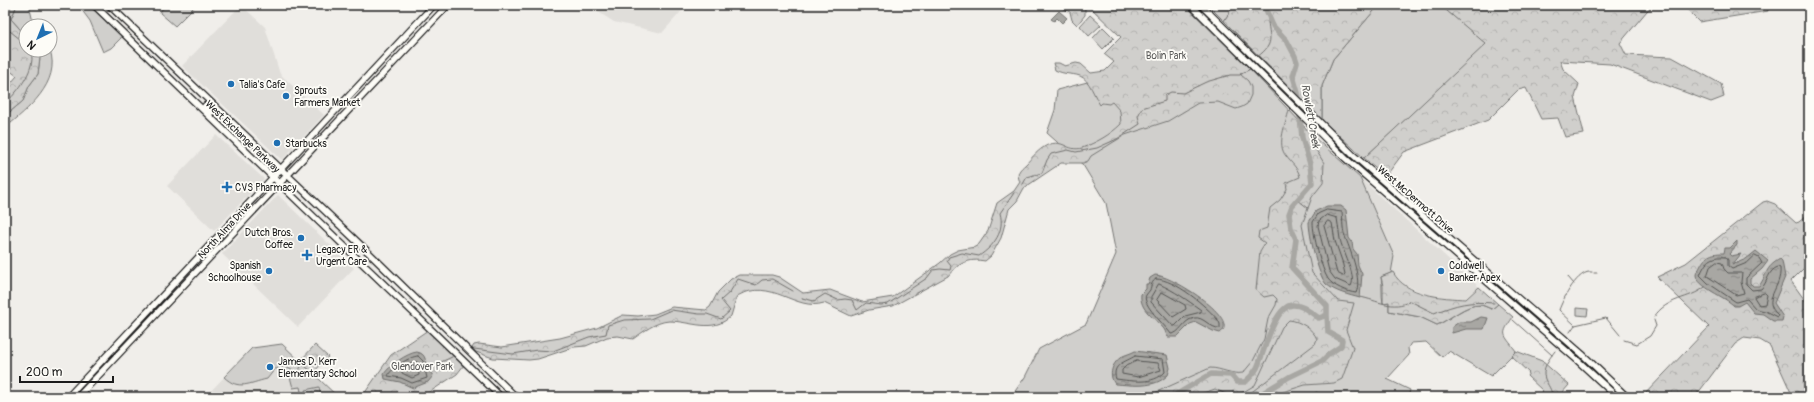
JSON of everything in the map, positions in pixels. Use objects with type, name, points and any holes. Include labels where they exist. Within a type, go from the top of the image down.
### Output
[{"type":"main road","name":"West Exchange Parkway","points":[[94,5],[501,397]]},
{"type":"main road","name":"West Exchange Parkway","points":[[109,5],[374,258],[516,397]]},
{"type":"main road","name":"North Alma Drive","points":[[68,397],[222,234],[434,5]]},
{"type":"main road","name":"North Alma Drive","points":[[78,397],[448,5]]},
{"type":"main road","name":"West McDermott Drive","points":[[1191,5],[1245,54],[1345,158],[1617,397]]},
{"type":"main road","name":"West McDermott Drive","points":[[1201,5],[1245,54]]},
{"type":"main road","name":"West McDermott Drive","points":[[1261,70],[1286,90],[1316,120],[1434,227],[1596,367],[1627,397]]},
{"type":"main road","points":[[170,78],[183,87],[210,111],[214,112],[217,109]]},
{"type":"main road","points":[[314,148],[316,141],[328,128],[326,122]]},
{"type":"main road","points":[[1429,232],[1434,227]]},
{"type":"main road","points":[[222,234],[228,239]]},
{"type":"main road","points":[[340,242],[347,238],[374,258]]},
{"type":"main road","points":[[424,322],[432,315]]},
{"type":"main road","points":[[1591,373],[1596,367]]},
{"type":"shaded area","points":[[241,5],[265,27],[280,74],[324,115],[282,160],[182,66]]},
{"type":"shaded area","points":[[593,5],[687,5],[662,33],[614,22],[592,8]]},
{"type":"shaded area","points":[[216,135],[264,179],[214,231],[167,186]]},
{"type":"shaded area","points":[[1360,178],[1479,287],[1466,299],[1433,297],[1403,284],[1397,279],[1393,272],[1391,273],[1394,256]]},
{"type":"shaded area","points":[[278,195],[354,268],[298,327],[222,254]]},
{"type":"shaded area","name":"James D. Kerr Elementary School","points":[[282,344],[338,397],[205,397],[252,348]]},
{"type":"green space","points":[[5,5],[17,5],[11,19],[18,27],[18,58],[40,58],[38,74],[29,86],[23,101],[5,116],[5,90],[17,76],[5,67]]},
{"type":"green space","points":[[17,5],[29,5],[32,18],[18,18],[18,27],[11,19]]},
{"type":"green space","points":[[78,5],[91,5],[121,33],[121,38],[111,48],[103,52],[90,21]]},
{"type":"green space","points":[[169,5],[196,5],[175,26],[160,13],[162,9]]},
{"type":"green space","points":[[1059,5],[1081,5],[1085,8],[1085,15],[1077,25],[1072,20],[1070,12],[1059,7]]},
{"type":"green space","name":"Bolin Park","points":[[1088,5],[1185,5],[1250,69],[1240,74],[1248,81],[1251,87],[1251,95],[1247,104],[1236,109],[1218,102],[1198,103],[1168,121],[1125,135],[1091,156],[1088,161],[1083,163],[1061,163],[1024,188],[1017,201],[1009,209],[1001,238],[991,256],[985,261],[974,260],[964,262],[948,276],[893,306],[869,310],[851,316],[824,303],[813,305],[772,292],[761,290],[750,291],[737,296],[731,316],[717,324],[701,325],[669,321],[659,323],[633,339],[618,336],[607,337],[586,346],[574,347],[538,359],[529,360],[493,358],[476,352],[472,348],[474,345],[479,344],[502,347],[560,338],[597,328],[623,315],[638,316],[655,314],[672,307],[706,310],[710,307],[718,292],[731,279],[739,275],[772,275],[779,277],[803,293],[830,290],[862,302],[893,297],[950,254],[958,250],[975,247],[979,244],[988,231],[997,203],[1014,191],[1020,182],[1018,174],[1020,170],[1043,148],[1053,143],[1058,143],[1077,149],[1082,148],[1103,138],[1121,124],[1120,111],[1112,102],[1109,104],[1102,103],[1100,105],[1089,85],[1083,78],[1074,74],[1062,73],[1055,70],[1053,63],[1059,63],[1065,66],[1076,63],[1081,64],[1091,73],[1105,71],[1114,62],[1104,54],[1121,37]]},
{"type":"green space","points":[[1208,5],[1234,5],[1224,21]]},
{"type":"green space","points":[[1234,5],[1379,5],[1333,59],[1322,86],[1322,120],[1224,21]]},
{"type":"green space","points":[[1379,5],[1440,5],[1487,44],[1364,158],[1322,120],[1322,86],[1333,59]]},
{"type":"green space","points":[[1440,5],[1652,5],[1620,43],[1626,55],[1672,57],[1721,84],[1724,97],[1711,102],[1610,64],[1560,61],[1563,69],[1579,84],[1575,97],[1584,134],[1565,137],[1558,118],[1541,119],[1526,88],[1518,90],[1488,120],[1404,152],[1386,176],[1364,158],[1486,44]]},
{"type":"green space","points":[[1682,5],[1767,5],[1768,11],[1699,22]]},
{"type":"green space","points":[[1090,15],[1101,25],[1089,36],[1080,26]]},
{"type":"green space","points":[[1103,27],[1114,38],[1103,49],[1093,38]]},
{"type":"green space","points":[[40,58],[51,58],[51,73],[47,84],[32,104],[5,128],[5,116],[23,101],[29,86],[38,74]]},
{"type":"green space","points":[[1250,69],[1315,138],[1360,178],[1394,256],[1391,273],[1381,277],[1383,303],[1389,302],[1389,311],[1420,317],[1437,325],[1469,307],[1483,305],[1492,309],[1498,304],[1513,317],[1506,328],[1505,334],[1508,341],[1516,351],[1491,376],[1449,351],[1442,357],[1426,342],[1411,343],[1408,348],[1409,355],[1387,379],[1410,390],[1408,397],[1326,397],[1316,392],[1312,397],[1011,397],[1025,377],[1039,349],[1086,324],[1116,254],[1106,203],[1083,165],[1047,133],[1055,110],[1057,90],[1095,80],[1137,121]]},
{"type":"green space","points":[[1289,110],[1314,137],[1313,145],[1324,163],[1323,183],[1312,197],[1302,225],[1312,273],[1338,301],[1354,303],[1346,330],[1353,348],[1342,379],[1334,383],[1305,385],[1283,392],[1276,397],[1245,397],[1315,344],[1317,339],[1315,335],[1306,326],[1289,320],[1282,327],[1255,385],[1240,394],[1244,397],[1232,397],[1215,389],[1192,397],[1150,397],[1152,394],[1210,368],[1243,373],[1253,361],[1264,339],[1268,319],[1276,305],[1277,299],[1273,295],[1264,297],[1256,290],[1260,251],[1265,243],[1258,238],[1259,231],[1267,228],[1270,208],[1280,200],[1287,189],[1286,183],[1300,177],[1283,151],[1282,146],[1283,134]]},
{"type":"green space","points":[[1767,201],[1775,204],[1796,223],[1809,213],[1809,263],[1791,281],[1809,306],[1809,397],[1793,397],[1770,346],[1760,340],[1744,338],[1735,344],[1695,397],[1642,397],[1709,327],[1657,277],[1686,263],[1763,202]]},
{"type":"green space","points":[[1393,272],[1399,280],[1415,291],[1447,298],[1466,299],[1479,287],[1498,304],[1492,309],[1483,305],[1469,307],[1437,325],[1420,317],[1389,311],[1389,302],[1383,303],[1383,286],[1381,277]]},
{"type":"green space","points":[[1577,308],[1588,309],[1587,316],[1577,315]]},
{"type":"green space","name":"Glendover Park","points":[[428,330],[464,365],[457,374],[422,397],[362,397],[391,355]]},
{"type":"green space","name":"James D. Kerr Elementary School","points":[[282,344],[338,397],[302,397],[300,387],[293,388],[289,373],[283,368],[275,369],[267,379],[244,385],[235,384],[224,377],[252,348]]},
{"type":"green space","points":[[315,345],[328,357],[313,373],[300,361]]},
{"type":"green space","points":[[1516,351],[1542,361],[1569,385],[1561,394],[1563,397],[1538,397],[1543,391],[1527,376],[1529,373],[1511,356]]},
{"type":"green space","points":[[290,359],[293,359],[301,367],[297,373],[286,367]]},
{"type":"green space","points":[[319,387],[321,397],[307,397],[305,390]]},
{"type":"water","points":[[1059,11],[1067,18],[1062,23],[1057,18],[1054,21],[1051,19]]},
{"type":"water","points":[[1327,206],[1341,206],[1346,210],[1349,238],[1352,242],[1353,249],[1357,254],[1358,265],[1362,274],[1360,298],[1342,293],[1326,284],[1317,264],[1312,245],[1309,222],[1316,211]]},
{"type":"water","points":[[1737,241],[1737,245],[1729,254],[1731,256],[1741,254],[1732,265],[1746,259],[1756,251],[1768,261],[1762,269],[1750,279],[1750,283],[1753,286],[1759,286],[1771,265],[1780,259],[1782,261],[1785,277],[1774,303],[1783,317],[1782,321],[1773,321],[1763,314],[1754,313],[1745,302],[1738,306],[1734,306],[1706,288],[1698,279],[1696,272],[1707,257],[1716,253],[1724,253],[1725,248],[1730,248]]},
{"type":"water","points":[[1155,275],[1175,282],[1202,299],[1213,308],[1221,318],[1224,326],[1220,333],[1196,322],[1190,324],[1177,337],[1168,337],[1164,329],[1142,305],[1141,294],[1146,289],[1146,284],[1148,284],[1150,278]]},
{"type":"water","points":[[1481,317],[1488,318],[1484,329],[1466,329],[1452,333],[1452,327],[1459,322],[1471,322]]},
{"type":"water","points":[[1135,351],[1167,355],[1170,368],[1168,375],[1150,384],[1115,384],[1111,373],[1113,366],[1121,357]]},
{"type":"water","points":[[417,352],[423,355],[429,371],[433,376],[428,382],[413,388],[400,382],[385,379],[384,374],[394,364],[403,357]]},
{"type":"waterway","name":"Rowlett Creek","points":[[1172,397],[1211,374],[1231,375],[1237,382],[1245,382],[1257,368],[1270,332],[1280,314],[1286,308],[1296,305],[1306,309],[1319,318],[1327,315],[1327,306],[1292,268],[1296,239],[1291,228],[1289,214],[1292,206],[1312,183],[1310,164],[1302,138],[1298,93],[1293,76],[1297,62],[1287,41],[1273,26],[1264,5]]},
{"type":"waterway","points":[[1257,57],[1263,52],[1269,43],[1268,14]]},
{"type":"waterway","points":[[5,27],[18,38]]},
{"type":"waterway","points":[[5,103],[21,86],[29,71],[32,58]]},
{"type":"waterway","points":[[1023,184],[1027,177],[1042,173],[1051,154],[1068,150],[1076,152],[1097,148],[1117,139],[1140,124],[1138,116],[1142,108],[1165,101],[1165,95],[1171,92],[1183,93],[1206,82],[1230,75],[1240,75],[1251,68]]},
{"type":"waterway","points":[[802,298],[814,301],[825,294],[838,300],[852,300],[857,310],[866,303],[881,305],[888,304],[927,278],[933,270],[950,270],[951,266],[947,261],[949,257],[962,253],[979,256],[989,248],[994,243],[1000,232],[1000,213],[1014,193]]},
{"type":"waterway","points":[[1298,200],[1308,208]]},
{"type":"waterway","points":[[1575,325],[1559,310],[1576,280],[1587,272],[1592,272]]},
{"type":"waterway","points":[[1568,277],[1574,284]]},
{"type":"waterway","points":[[474,349],[513,354],[537,350],[553,351],[589,337],[606,334],[608,325],[624,320],[650,319],[671,310],[707,314],[721,319],[730,311],[721,300],[730,292],[738,279],[756,285],[762,280],[772,279],[793,291]]},
{"type":"waterway","points":[[1654,317],[1665,306],[1705,287]]},
{"type":"waterway","points":[[1360,297],[1391,305],[1404,304],[1410,301],[1434,313],[1463,304],[1477,302],[1494,303]]},
{"type":"waterway","points":[[1256,397],[1289,377],[1322,361],[1341,346],[1342,340],[1328,332],[1327,315]]},
{"type":"waterway","points":[[1570,332],[1575,325],[1606,318],[1620,335]]},
{"type":"waterway","points":[[1513,320],[1552,355]]},
{"type":"waterway","points":[[1624,340],[1637,344],[1650,336],[1656,326],[1654,320]]},
{"type":"waterway","points":[[1552,397],[1544,372],[1546,364],[1555,351]]},
{"type":"waterway","points":[[428,368],[452,357]]},
{"type":"place","name":"Talia's Cafe","points":[[231,84]]},
{"type":"place","name":"Sprouts Farmers Market","points":[[286,96]]},
{"type":"place","name":"Starbucks","points":[[277,143]]},
{"type":"place","name":"CVS Pharmacy","points":[[227,187]]},
{"type":"place","name":"Dutch Bros. Coffee","points":[[301,238]]},
{"type":"place","name":"Legacy ER & Urgent Care","points":[[307,255]]},
{"type":"place","name":"Spanish Schoolhouse","points":[[269,271]]},
{"type":"place","name":"Coldwell Banker Apex","points":[[1441,271]]},
{"type":"place","name":"James D. Kerr Elementary School","points":[[270,367]]}]
